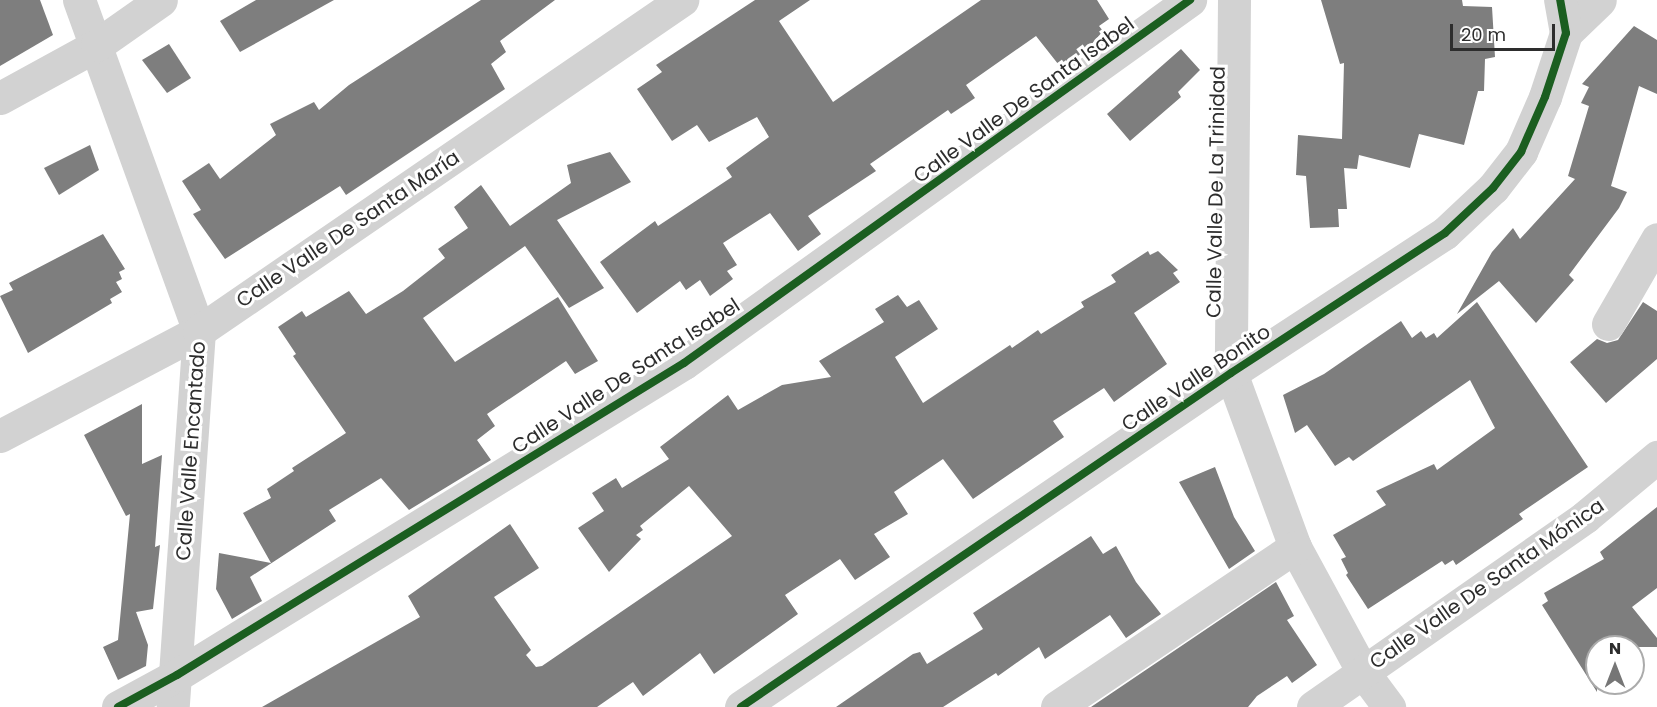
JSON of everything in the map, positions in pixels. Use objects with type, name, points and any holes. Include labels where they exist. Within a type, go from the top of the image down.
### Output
[{"type":"street","name":"Calle Valle Encantado","points":[[79,0],[199,331],[173,707]]},
{"type":"street","points":[[0,98],[97,45],[161,0]]},
{"type":"street","name":"Calle Valle De Santa María","points":[[0,436],[199,331],[682,0]]},
{"type":"street","name":"Calle Valle De Santa Isabel","points":[[118,707],[177,675],[684,363],[1190,0]]},
{"type":"street","name":"Calle Valle De La Trinidad","points":[[1234,0],[1231,374],[1294,547],[1363,672],[1389,707]]},
{"type":"street","name":"Calle Valle Bonito","points":[[741,707],[1231,374],[1445,232],[1493,188],[1521,152],[1545,97],[1566,33],[1560,0]]},
{"type":"street","points":[[1566,33],[1600,0]]},
{"type":"street","points":[[1608,324],[1657,239]]},
{"type":"street","name":"Calle Valle De Santa Mónica","points":[[1313,707],[1585,517],[1657,457]]},
{"type":"street","points":[[1057,707],[1294,547]]},
{"type":"building","points":[[0,0],[40,0],[53,35],[0,66]]},
{"type":"building","points":[[256,0],[334,0],[240,52],[220,21]]},
{"type":"building","points":[[481,0],[555,0],[500,41],[506,52],[491,64],[505,89],[346,195],[340,186],[225,259],[193,214],[201,210],[182,181],[209,163],[220,179],[276,135],[270,124],[314,102],[319,110],[349,85]]},
{"type":"building","points":[[755,0],[810,0],[779,21],[833,102],[981,0],[1097,0],[1109,19],[1099,26],[1103,31],[1090,46],[1062,69],[1036,36],[966,85],[975,98],[951,114],[948,110],[870,164],[876,171],[808,216],[821,234],[798,251],[770,213],[723,243],[737,265],[727,271],[733,279],[710,296],[700,280],[686,290],[680,281],[637,313],[600,262],[655,221],[658,226],[732,177],[726,168],[769,137],[757,117],[709,142],[697,125],[672,141],[637,89],[662,72],[656,65]]},
{"type":"building","points":[[1321,0],[1462,0],[1463,6],[1492,7],[1495,57],[1485,59],[1484,91],[1478,91],[1464,145],[1419,134],[1410,168],[1359,155],[1357,169],[1344,168],[1347,209],[1338,209],[1339,227],[1310,228],[1306,176],[1296,175],[1298,135],[1342,139],[1344,63],[1340,64]]},
{"type":"building","points":[[1634,26],[1657,40],[1657,94],[1639,86],[1611,186],[1627,192],[1619,208],[1569,275],[1574,280],[1536,323],[1499,281],[1457,314],[1492,252],[1513,228],[1520,239],[1575,179],[1568,176],[1589,106],[1581,103],[1589,87],[1582,84]]},
{"type":"building","points":[[169,44],[191,78],[167,93],[142,60]]},
{"type":"building","points":[[1181,49],[1200,70],[1178,92],[1181,97],[1130,141],[1107,114]]},
{"type":"building","points":[[90,145],[99,170],[59,195],[44,168]]},
{"type":"building","points":[[610,152],[631,182],[557,220],[604,288],[569,308],[525,246],[423,318],[455,362],[558,297],[598,361],[575,374],[566,361],[487,414],[495,426],[477,440],[491,460],[409,510],[381,478],[329,510],[336,521],[250,577],[262,601],[232,619],[216,589],[219,553],[271,563],[243,513],[271,498],[267,489],[294,471],[292,468],[346,433],[293,356],[296,354],[278,327],[302,311],[306,317],[349,291],[366,314],[403,291],[445,258],[438,249],[468,228],[454,207],[481,185],[510,226],[571,183],[567,165]]},
{"type":"building","points":[[103,234],[125,269],[119,272],[122,279],[116,282],[122,292],[110,299],[112,303],[28,353],[0,296],[13,290],[9,283]]},
{"type":"building","points":[[1148,251],[1150,255],[1158,251],[1178,270],[1173,273],[1180,282],[1134,313],[1167,364],[1114,402],[1104,388],[1053,421],[1064,437],[973,499],[943,459],[894,492],[908,514],[874,534],[890,557],[855,580],[840,559],[785,595],[798,614],[714,674],[700,653],[643,696],[633,682],[597,707],[262,707],[420,617],[408,596],[510,524],[539,568],[494,597],[531,650],[526,655],[536,667],[542,666],[732,536],[689,486],[640,526],[643,530],[636,535],[641,539],[609,572],[578,528],[604,511],[592,493],[616,478],[622,488],[669,459],[660,447],[728,395],[738,410],[782,385],[831,377],[819,361],[884,322],[875,309],[898,295],[907,307],[919,300],[938,329],[895,357],[923,403],[1010,345],[1012,348],[1038,330],[1041,334],[1084,307],[1081,302],[1116,282],[1111,275]]},
{"type":"building","points":[[1477,302],[1588,467],[1519,514],[1523,519],[1456,565],[1453,560],[1445,565],[1442,561],[1368,609],[1346,575],[1348,573],[1341,559],[1346,557],[1333,535],[1386,505],[1376,491],[1434,464],[1437,470],[1495,428],[1470,380],[1353,461],[1349,457],[1335,466],[1307,425],[1295,433],[1283,395],[1324,374],[1401,321],[1412,338],[1421,331],[1426,338],[1434,333],[1437,338]]},
{"type":"building","points":[[1643,302],[1657,311],[1657,359],[1606,403],[1570,362],[1597,339],[1607,343],[1618,340]]},
{"type":"building","points":[[142,404],[142,464],[162,455],[155,547],[160,545],[153,609],[136,612],[148,645],[146,666],[118,680],[103,647],[118,640],[130,514],[126,516],[84,435]]},
{"type":"building","points":[[1215,467],[1234,517],[1255,551],[1229,569],[1179,482]]},
{"type":"building","points":[[1657,507],[1657,588],[1632,607],[1657,638],[1657,647],[1645,647],[1645,635],[1585,635],[1585,673],[1542,605],[1548,601],[1544,593],[1604,559],[1600,552]]},
{"type":"building","points":[[1091,536],[1103,554],[1116,546],[1136,582],[1161,614],[1126,638],[1110,615],[1045,659],[1039,647],[998,676],[996,673],[943,707],[836,707],[913,654],[920,652],[927,664],[983,629],[973,613]]},
{"type":"building","points":[[1276,582],[1294,616],[1287,620],[1317,665],[1292,683],[1287,676],[1257,696],[1248,707],[1091,707]]},
{"type":"cycle path","points":[[118,707],[177,675],[684,363],[1190,0]]},
{"type":"cycle path","points":[[741,707],[1231,373],[1445,233],[1493,188],[1521,152],[1545,97],[1566,33],[1560,0]]}]
